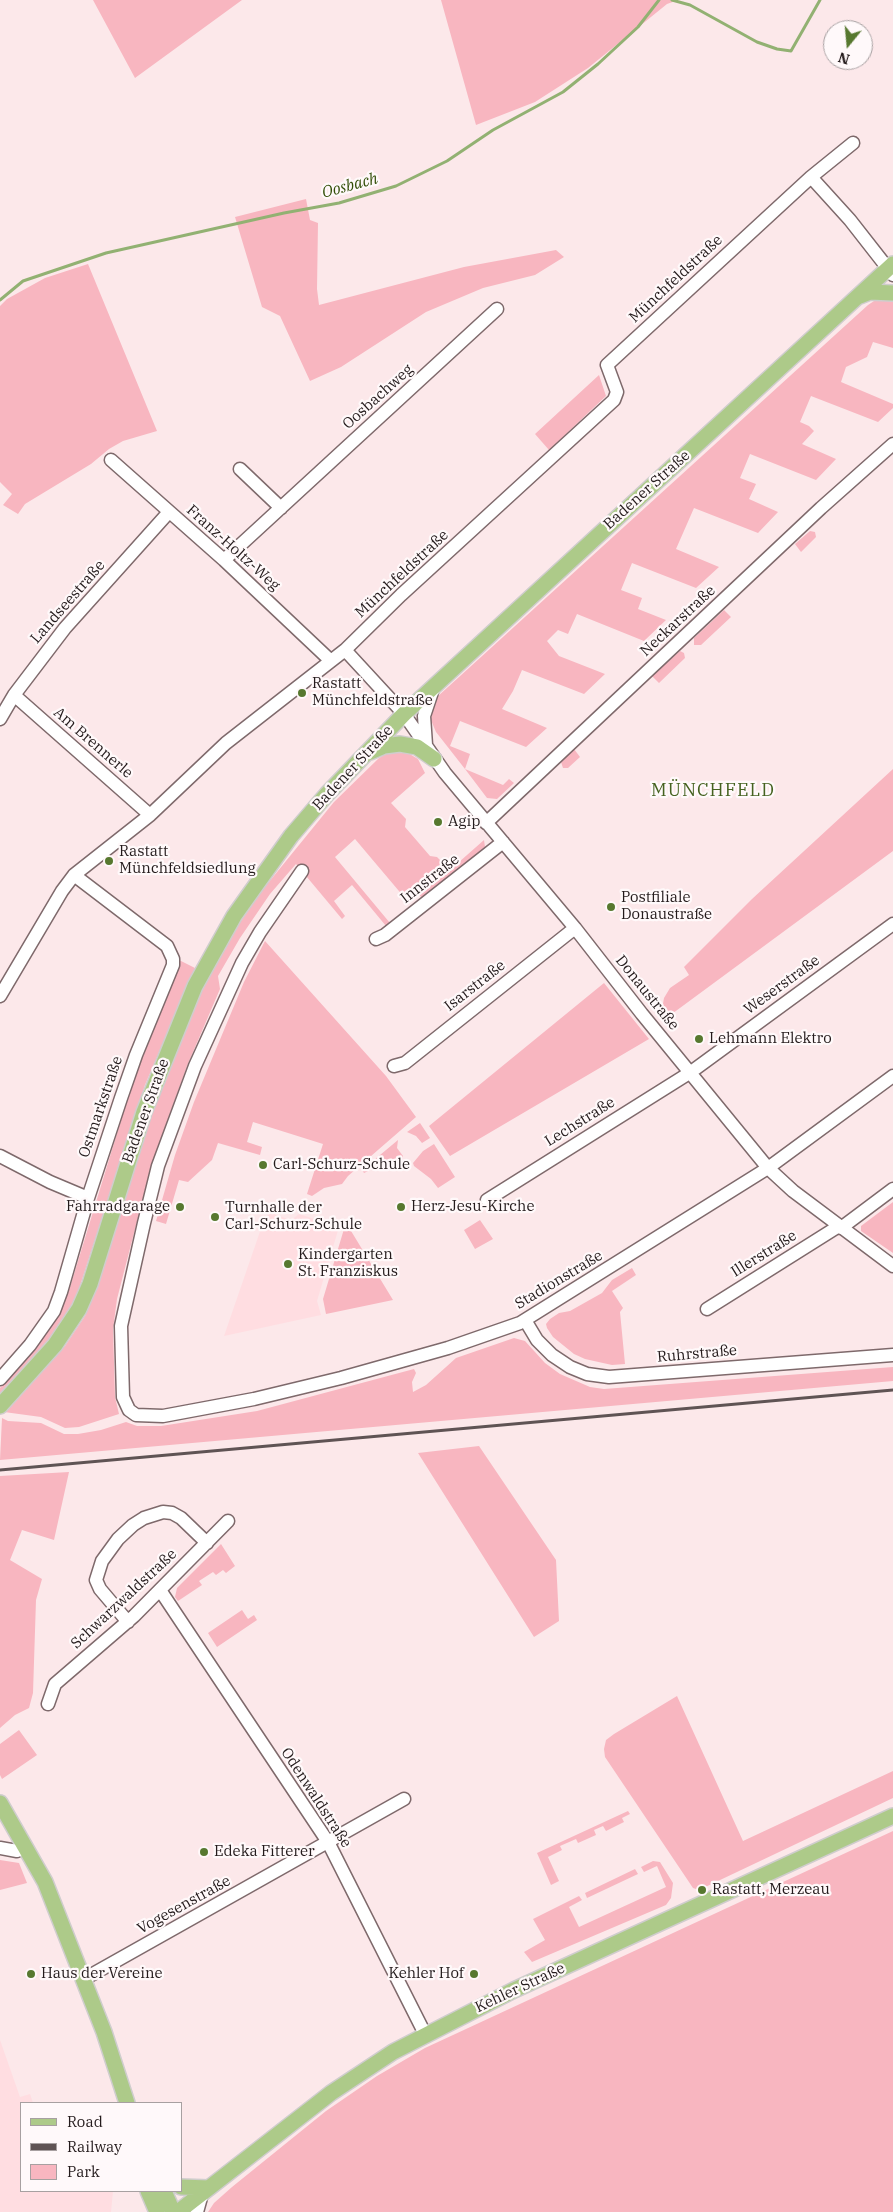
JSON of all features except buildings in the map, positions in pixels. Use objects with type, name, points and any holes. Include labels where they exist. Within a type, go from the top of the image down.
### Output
[{"type":"main road","name":"Badener Straße","points":[[0,1406],[55,1345],[79,1309],[90,1284],[134,1143],[159,1071],[195,986],[216,947],[260,877],[291,836],[404,714],[856,297],[891,269]]},
{"type":"main road","points":[[856,297],[870,292],[893,293]]},
{"type":"main road","points":[[366,753],[384,746],[400,744],[416,747],[430,753]]},
{"type":"main road","points":[[0,1803],[45,1882],[84,1979],[127,2102]]},
{"type":"main road","name":"Kehler Straße","points":[[178,2212],[332,2093],[381,2059],[425,2034],[520,1987],[893,1816]]},
{"type":"main road","points":[[182,2187],[205,2191]]},
{"type":"main road","points":[[145,2212],[148,2192]]},
{"type":"main road","points":[[148,2192],[157,2212]]},
{"type":"main road","points":[[164,2192],[173,2212]]},
{"type":"street","name":"Münchfeldstraße","points":[[0,996],[62,891],[74,875],[150,815],[226,743],[345,650],[614,400],[617,392],[607,365],[811,177],[853,142]]},
{"type":"street","points":[[811,177],[891,269]]},
{"type":"street","name":"Oosbachweg","points":[[224,560],[497,308]]},
{"type":"street","name":"Neckarstraße","points":[[486,823],[821,508],[893,444]]},
{"type":"street","name":"Franz-Holtz-Weg","points":[[111,460],[224,560],[331,661]]},
{"type":"street","points":[[240,469],[281,508]]},
{"type":"street","name":"Landseestraße","points":[[0,719],[14,695],[65,628],[169,512]]},
{"type":"street","points":[[345,650],[404,714]]},
{"type":"street","points":[[430,753],[424,716],[434,686]]},
{"type":"street","name":"Am Brennerle","points":[[14,695],[150,815]]},
{"type":"street","name":"Donaustraße","points":[[404,714],[430,753],[486,823],[575,928],[642,1014],[768,1168],[793,1191],[893,1266]]},
{"type":"street","name":"Innstraße","points":[[376,939],[385,935],[503,842]]},
{"type":"street","name":"Stadionstraße","points":[[302,871],[260,932],[242,963],[195,1066],[158,1166],[121,1326],[123,1397],[129,1410],[136,1414],[163,1416],[254,1399],[341,1378],[448,1348],[525,1320],[768,1168],[893,1076]]},
{"type":"street","name":"Ostmarkstraße","points":[[0,1379],[30,1345],[54,1311],[88,1198],[136,1055],[171,970],[173,959],[167,946],[74,875]]},
{"type":"street","name":"Weserstraße","points":[[691,1072],[893,924]]},
{"type":"street","name":"Isarstraße","points":[[394,1066],[405,1063],[575,928]]},
{"type":"street","name":"Lechstraße","points":[[487,1200],[691,1072]]},
{"type":"street","points":[[0,1156],[50,1182],[88,1198]]},
{"type":"street","name":"Illerstraße","points":[[707,1309],[840,1227],[893,1189]]},
{"type":"street","name":"Ruhrstraße","points":[[525,1320],[537,1340],[552,1355],[587,1374],[608,1377],[893,1355]]},
{"type":"street","points":[[128,1622],[100,1589],[96,1580],[102,1561],[118,1539],[144,1518],[163,1512],[172,1513],[181,1518],[207,1543]]},
{"type":"street","name":"Schwarzwaldstraße","points":[[48,1704],[55,1684],[128,1622],[228,1522]]},
{"type":"street","name":"Odenwaldstraße","points":[[160,1590],[328,1842],[425,2034]]},
{"type":"street","name":"Vogesenstraße","points":[[84,1979],[404,1799]]},
{"type":"street","points":[[0,1848],[16,1851],[26,1846]]},
{"type":"street","points":[[198,2212],[205,2191]]},
{"type":"shaded area","name":"Kindergarten St. Franziskus","points":[[271,1213],[291,1220],[299,1214],[339,1227],[317,1301],[321,1315],[224,1336],[265,1217]]},
{"type":"shaded area","points":[[0,2040],[20,2097],[30,2094],[33,2102],[20,2102],[20,2192],[113,2192],[111,2212],[0,2212]]},
{"type":"green space","points":[[93,0],[242,0],[135,78]]},
{"type":"green space","points":[[441,0],[678,0],[667,4],[588,68],[535,102],[476,125]]},
{"type":"green space","points":[[306,199],[310,220],[318,223],[317,289],[319,305],[464,267],[556,250],[564,257],[535,275],[483,288],[426,312],[341,367],[310,381],[280,316],[262,307],[235,217]]},
{"type":"green space","points":[[88,264],[157,431],[123,441],[109,449],[91,464],[25,504],[18,514],[3,505],[12,494],[0,482],[0,306],[7,299],[45,278]]},
{"type":"green space","points":[[893,297],[893,348],[873,342],[867,357],[846,367],[841,382],[893,404],[893,408],[878,422],[811,396],[800,422],[809,426],[814,431],[802,444],[836,459],[816,480],[750,454],[740,478],[756,484],[749,499],[778,512],[758,533],[694,508],[676,549],[719,567],[696,588],[632,563],[621,590],[642,598],[638,609],[666,620],[644,641],[577,614],[568,634],[558,630],[547,641],[559,656],[605,674],[584,694],[522,670],[513,691],[502,709],[547,728],[526,747],[460,721],[450,746],[470,754],[465,769],[436,732],[431,720],[432,708],[437,697],[868,305],[877,299]]},
{"type":"green space","points":[[599,375],[606,396],[549,450],[535,434]]},
{"type":"green space","points":[[810,531],[815,532],[816,537],[801,552],[795,544]]},
{"type":"green space","points":[[724,610],[731,617],[701,645],[694,645],[694,638]]},
{"type":"green space","points":[[680,651],[684,653],[685,658],[659,683],[652,676]]},
{"type":"green space","points":[[574,749],[580,757],[568,768],[563,768],[561,762]]},
{"type":"green space","points":[[403,750],[418,759],[425,773],[391,803],[406,819],[405,827],[430,856],[437,857],[450,870],[484,840],[485,847],[422,898],[414,889],[404,897],[355,839],[335,857],[390,923],[386,926],[352,885],[334,901],[345,916],[342,919],[296,864],[270,894],[240,938],[218,976],[220,989],[187,1066],[152,1163],[117,1299],[113,1329],[115,1397],[119,1414],[79,1427],[65,1428],[41,1417],[4,1412],[65,1346],[85,1316],[96,1290],[128,1181],[183,1031],[209,974],[232,934],[264,888],[334,802],[379,758],[388,753]]},
{"type":"green space","points":[[465,769],[503,785],[509,779],[514,783],[497,799],[487,798]]},
{"type":"green space","points":[[893,769],[893,851],[665,1019],[662,1009],[664,998],[670,988],[689,975],[684,967],[752,899]]},
{"type":"green space","points":[[265,941],[386,1076],[416,1117],[348,1176],[342,1184],[324,1188],[312,1196],[307,1194],[323,1144],[253,1122],[247,1142],[262,1147],[260,1155],[218,1143],[212,1160],[188,1182],[179,1180],[166,1224],[156,1221],[175,1155],[194,1102],[244,982]]},
{"type":"green space","points":[[179,960],[195,968],[145,1085],[78,1292],[66,1316],[50,1338],[0,1393],[0,1388],[30,1354],[61,1311],[133,1081],[175,978]]},
{"type":"green space","points":[[604,983],[649,1039],[450,1156],[429,1126]]},
{"type":"green space","points":[[420,1123],[430,1138],[422,1143],[416,1136],[407,1132]]},
{"type":"green space","points":[[398,1140],[397,1148],[403,1156],[402,1162],[385,1163],[364,1173],[362,1170]]},
{"type":"green space","points":[[434,1144],[455,1177],[438,1188],[413,1163],[423,1151]]},
{"type":"green space","points":[[893,1202],[893,1253],[861,1231],[861,1226]]},
{"type":"green space","points":[[480,1220],[493,1239],[475,1249],[464,1230]]},
{"type":"green space","points":[[348,1226],[393,1300],[326,1314],[323,1299],[344,1229]]},
{"type":"green space","points":[[632,1268],[636,1275],[612,1291],[623,1308],[620,1312],[625,1364],[612,1365],[585,1359],[574,1354],[553,1337],[546,1324],[550,1319],[559,1313],[570,1311],[602,1293],[612,1280]]},
{"type":"green space","points":[[514,1338],[525,1341],[545,1363],[560,1374],[590,1387],[604,1389],[893,1367],[893,1381],[0,1460],[2,1418],[8,1421],[41,1423],[64,1434],[78,1434],[101,1430],[126,1422],[137,1426],[161,1426],[257,1411],[414,1369],[416,1373],[412,1382],[413,1392],[426,1385],[456,1358]]},
{"type":"green space","points":[[479,1446],[556,1560],[559,1621],[534,1637],[418,1453]]},
{"type":"green space","points":[[69,1472],[54,1540],[22,1530],[10,1560],[42,1579],[36,1600],[33,1693],[29,1708],[15,1715],[0,1728],[0,1476]]},
{"type":"green space","points":[[221,1544],[235,1566],[226,1573],[223,1570],[216,1575],[213,1572],[199,1581],[202,1585],[178,1601],[175,1597],[177,1588]]},
{"type":"green space","points":[[242,1610],[248,1619],[254,1615],[257,1620],[217,1647],[208,1633]]},
{"type":"green space","points":[[677,1696],[743,1841],[893,1771],[893,1798],[699,1890],[693,1888],[605,1757],[604,1749],[606,1740],[614,1734]]},
{"type":"green space","points":[[19,1730],[37,1755],[2,1779],[0,1775],[0,1744]]},
{"type":"green space","points":[[628,1811],[630,1814],[622,1818],[624,1822],[606,1831],[603,1826],[594,1830],[596,1835],[578,1843],[576,1839],[560,1846],[562,1850],[548,1857],[559,1881],[551,1885],[537,1853]]},
{"type":"green space","points":[[893,1831],[893,2212],[208,2212],[214,2203],[232,2187],[326,2111],[377,2076],[425,2048]]},
{"type":"green space","points":[[0,1860],[19,1863],[27,1883],[0,1890]]},
{"type":"green space","points":[[653,1861],[660,1862],[673,1883],[671,1898],[666,1905],[532,1962],[524,1952],[545,1940],[533,1919],[579,1896],[582,1900],[569,1907],[579,1927],[666,1887],[657,1866],[644,1872],[641,1867]]},
{"type":"green space","points":[[635,1869],[638,1874],[587,1898],[585,1893]]},
{"type":"waterway","name":"Oosbach","points":[[0,300],[23,281],[106,253],[284,213],[339,203],[396,186],[447,161],[493,130],[563,92],[598,64],[638,27],[659,0]]},
{"type":"waterway","name":"Oosbach","points":[[672,0],[690,5],[757,42],[777,49],[791,51],[820,0]]},
{"type":"railway","points":[[0,1470],[893,1390]]},
{"type":"place","name":"Rastatt Münchfeldstraße","points":[[302,693]]},
{"type":"place","name":"Agip","points":[[438,822]]},
{"type":"place","name":"Rastatt Münchfeldsiedlung","points":[[109,861]]},
{"type":"place","name":"Postfiliale Donaustraße","points":[[611,907]]},
{"type":"place","name":"Lehmann Elektro","points":[[699,1039]]},
{"type":"place","name":"Carl-Schurz-Schule","points":[[263,1165]]},
{"type":"place","name":"Fahrradgarage","points":[[180,1207]]},
{"type":"place","name":"Herz-Jesu-Kirche","points":[[401,1207]]},
{"type":"place","name":"Turnhalle der Carl-Schurz-Schule","points":[[215,1217]]},
{"type":"place","name":"Kindergarten St. Franziskus","points":[[288,1264]]},
{"type":"place","name":"Edeka Fitterer","points":[[204,1852]]},
{"type":"place","name":"Rastatt, Merzeau","points":[[702,1890]]},
{"type":"place","name":"Haus der Vereine","points":[[31,1974]]},
{"type":"place","name":"Kehler Hof","points":[[474,1974]]},
{"type":"district","name":"MÜNCHFELD","points":[[713,791]]}]
